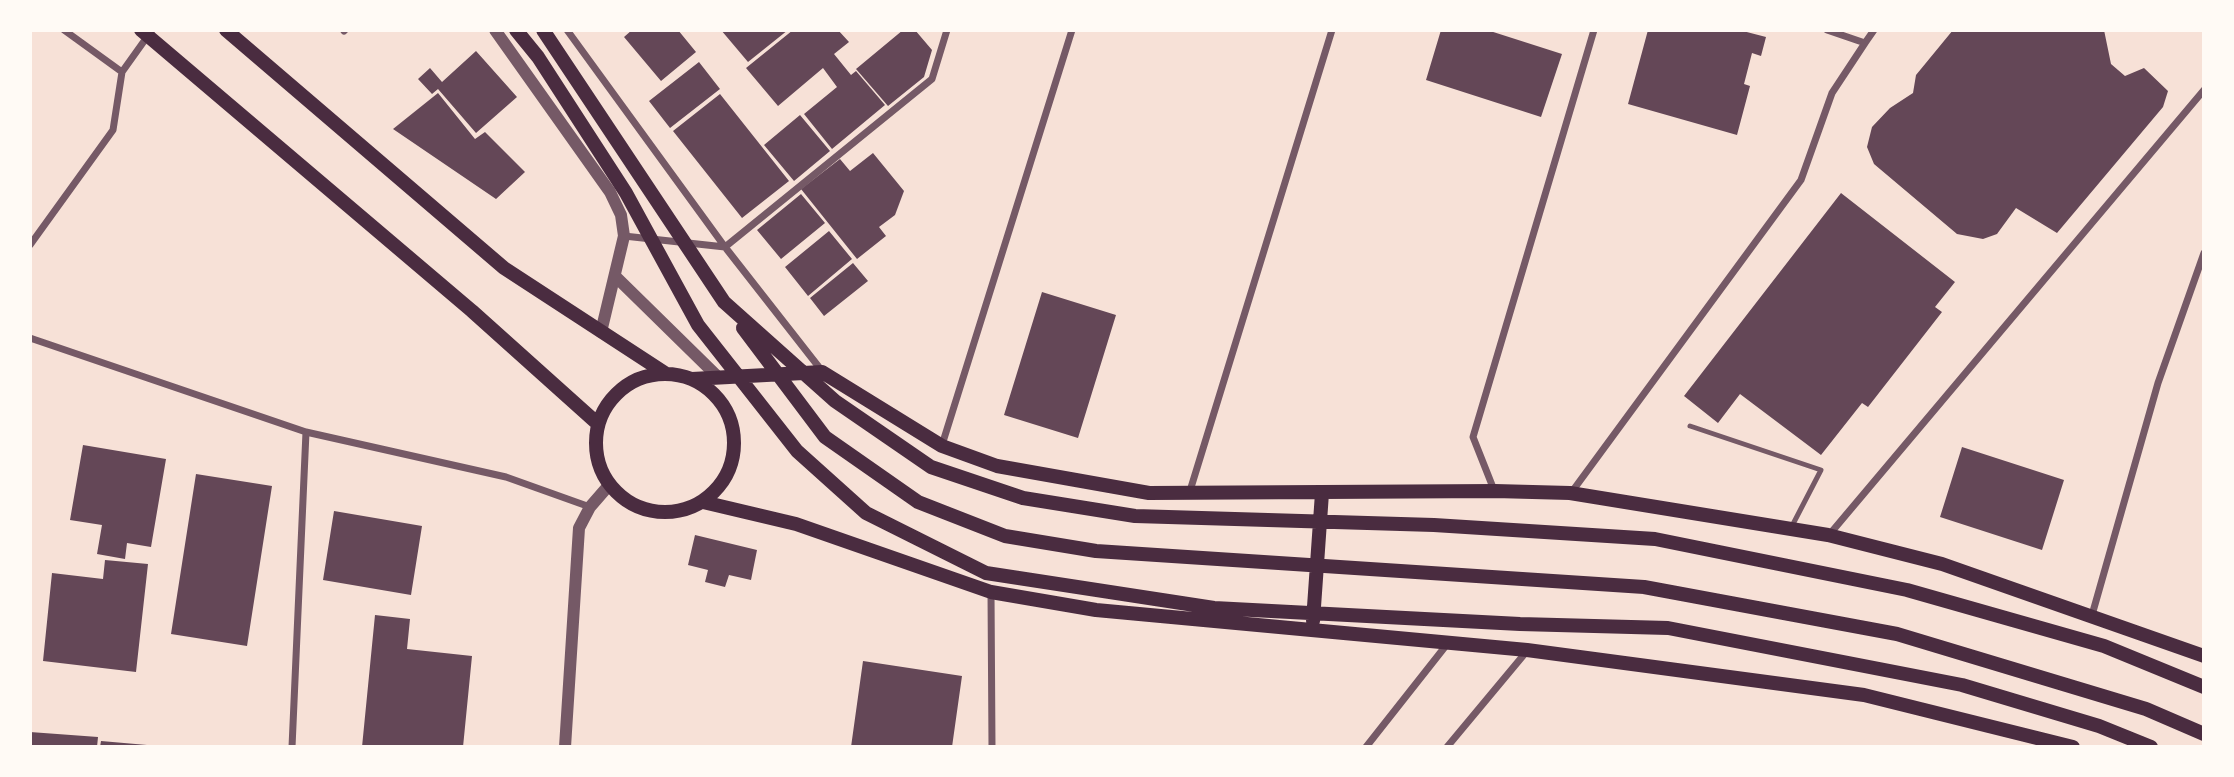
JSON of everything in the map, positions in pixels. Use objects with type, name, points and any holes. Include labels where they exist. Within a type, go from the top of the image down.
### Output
[{"type":"main road","points":[[141,30],[472,310],[598,424]]},
{"type":"main road","points":[[226,30],[504,268],[665,373],[692,379],[822,372],[942,446],[997,466],[1149,493],[1189,495],[1494,491],[1570,494],[1790,528],[1942,564],[2092,614],[2204,656]]},
{"type":"main road","points":[[516,30],[538,57],[626,193],[698,325],[797,451],[866,513],[986,573],[1214,608],[1520,624],[1668,628],[1962,685],[2099,726],[2151,747]]},
{"type":"main road","points":[[543,30],[724,302],[825,437],[918,502],[1004,536],[1096,551],[1644,587],[1897,634],[2146,709],[2204,734]]},
{"type":"main road","points":[[724,302],[835,401],[931,467],[1023,498],[1135,516],[1434,525],[1655,539],[1908,590],[2104,646],[2204,687]]},
{"type":"main road","points":[[665,373],[642,377],[623,388],[607,404],[598,424],[596,445],[600,466],[610,484],[625,499],[643,508],[663,512],[684,510],[703,502],[719,486],[730,467],[735,446],[732,423],[722,403],[707,387],[692,379]]},
{"type":"main road","points":[[1312,630],[1322,493]]},
{"type":"main road","points":[[703,502],[796,524],[992,592],[1096,610],[1527,650],[1864,695],[2073,747]]},
{"type":"street","points":[[64,30],[121,72]]},
{"type":"street","points":[[30,245],[113,130],[121,72],[152,30]]},
{"type":"street","points":[[495,30],[610,192],[621,215],[624,236],[601,332]]},
{"type":"street","points":[[567,30],[725,247],[822,372]]},
{"type":"street","points":[[624,236],[725,247],[932,79],[947,30]]},
{"type":"street","points":[[942,446],[1072,30]]},
{"type":"street","points":[[1189,495],[1332,30]]},
{"type":"street","points":[[1494,491],[1473,437],[1594,30]]},
{"type":"street","points":[[1827,30],[1865,43]]},
{"type":"street","points":[[1570,494],[1801,180],[1832,93],[1874,30]]},
{"type":"street","points":[[1828,535],[1999,330],[2172,133],[2204,90]]},
{"type":"street","points":[[2092,614],[2158,383],[2204,253]]},
{"type":"street","points":[[615,276],[719,378]]},
{"type":"street","points":[[30,338],[306,432],[506,477],[590,507]]},
{"type":"street","points":[[292,747],[306,432]]},
{"type":"street","points":[[565,747],[579,528],[590,507],[610,484]]},
{"type":"street","points":[[992,592],[992,747]]},
{"type":"street","points":[[1366,747],[1448,642]]},
{"type":"street","points":[[1447,747],[1527,650]]},
{"type":"lane","points":[[1690,426],[1821,470],[1790,528]]},
{"type":"building","points":[[632,30],[678,30],[696,52],[661,81],[624,37]]},
{"type":"building","points":[[721,30],[788,30],[748,62]]},
{"type":"building","points":[[793,30],[838,30],[849,42],[834,54],[851,75],[856,71],[885,105],[832,149],[804,114],[837,87],[823,68],[778,106],[746,68]]},
{"type":"building","points":[[903,30],[915,30],[932,50],[924,77],[888,106],[856,69]]},
{"type":"building","points":[[1441,30],[1487,30],[1562,54],[1541,117],[1426,80]]},
{"type":"building","points":[[1648,30],[1739,30],[1766,37],[1761,56],[1752,53],[1744,84],[1750,86],[1737,135],[1628,104]]},
{"type":"building","points":[[1953,30],[2104,30],[2111,64],[2125,76],[2144,68],[2168,91],[2163,107],[2057,233],[2016,208],[1997,234],[1983,239],[1957,234],[1874,164],[1867,147],[1872,127],[1890,108],[1913,93],[1916,75]]},
{"type":"building","points":[[476,51],[517,97],[476,133],[438,89],[432,94],[418,79],[430,68],[442,82]]},
{"type":"building","points":[[699,62],[720,89],[670,128],[649,101]]},
{"type":"building","points":[[438,93],[475,139],[485,132],[525,172],[496,199],[393,129]]},
{"type":"building","points":[[720,94],[789,181],[742,218],[673,131]]},
{"type":"building","points":[[800,115],[830,151],[794,181],[764,145]]},
{"type":"building","points":[[873,153],[904,191],[895,215],[879,227],[886,236],[857,259],[801,189],[840,159],[850,171]]},
{"type":"building","points":[[1841,193],[1955,282],[1935,307],[1942,312],[1868,407],[1862,403],[1821,455],[1740,394],[1718,423],[1684,396]]},
{"type":"building","points":[[801,194],[825,223],[781,259],[757,230]]},
{"type":"building","points":[[829,231],[852,259],[808,296],[785,267]]},
{"type":"building","points":[[853,263],[868,281],[824,316],[810,298]]},
{"type":"building","points":[[1042,292],[1116,315],[1078,438],[1004,415]]},
{"type":"building","points":[[83,445],[166,459],[151,547],[127,543],[125,559],[97,554],[102,525],[70,520]]},
{"type":"building","points":[[1962,447],[2064,480],[2042,550],[1940,517]]},
{"type":"building","points":[[196,474],[272,486],[247,646],[171,634]]},
{"type":"building","points":[[334,511],[422,526],[411,595],[323,580]]},
{"type":"building","points":[[695,535],[757,550],[751,580],[729,575],[725,587],[705,582],[708,570],[688,565]]},
{"type":"building","points":[[105,560],[148,564],[136,672],[43,661],[52,573],[103,579]]},
{"type":"building","points":[[375,615],[410,619],[407,649],[472,656],[463,747],[362,747]]},
{"type":"building","points":[[863,661],[962,676],[952,747],[851,747]]},
{"type":"building","points":[[30,732],[98,737],[97,747],[30,747]]},
{"type":"building","points":[[101,741],[147,745],[147,747],[100,747]]}]
